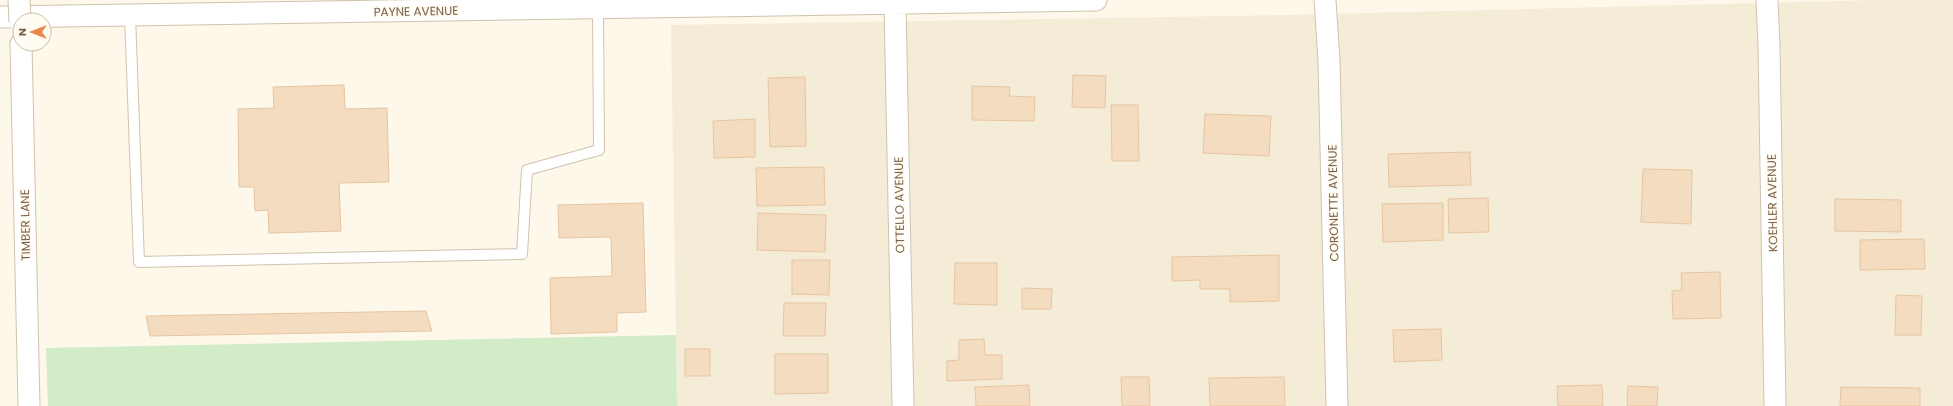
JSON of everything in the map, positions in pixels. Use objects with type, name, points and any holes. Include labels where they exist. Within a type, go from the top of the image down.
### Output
[{"type":"street","points":[[20,0],[20,12]]},
{"type":"street","name":"PAYNE AVENUE","points":[[0,17],[1096,0]]},
{"type":"street","name":"CORONETTE AVENUE","points":[[1325,0],[1329,61],[1337,406]]},
{"type":"street","name":"KOEHLER AVENUE","points":[[1767,0],[1775,406]]},
{"type":"street","name":"OTTELLO AVENUE","points":[[895,4],[903,406]]},
{"type":"street","name":"TIMBER LANE","points":[[20,52],[28,406]]},
{"type":"lane","points":[[130,16],[140,262],[522,254],[527,170],[599,150],[598,8]]},
{"type":"shaded area","points":[[1877,0],[1953,0],[1953,406],[677,406],[671,25],[1288,15]]},
{"type":"green space","points":[[676,335],[677,406],[48,406],[46,348]]},
{"type":"building","points":[[1073,75],[1106,76],[1105,108],[1072,107]]},
{"type":"building","points":[[805,77],[806,146],[770,147],[768,78]]},
{"type":"building","points":[[344,85],[345,109],[387,108],[389,182],[339,183],[341,231],[269,233],[268,210],[255,211],[254,187],[239,187],[238,109],[274,108],[273,87]]},
{"type":"building","points":[[972,86],[1010,87],[1009,96],[1035,97],[1034,121],[972,120]]},
{"type":"building","points":[[1111,105],[1138,105],[1139,161],[1112,161]]},
{"type":"building","points":[[1205,114],[1271,116],[1269,156],[1203,153]]},
{"type":"building","points":[[755,119],[755,157],[714,158],[713,121]]},
{"type":"building","points":[[1470,152],[1471,185],[1389,187],[1388,154]]},
{"type":"building","points":[[824,167],[825,205],[757,206],[756,168]]},
{"type":"building","points":[[1643,169],[1692,170],[1691,224],[1641,222]]},
{"type":"building","points":[[1488,198],[1489,232],[1449,233],[1448,199]]},
{"type":"building","points":[[1835,199],[1901,200],[1901,232],[1835,231]]},
{"type":"building","points":[[643,203],[646,312],[617,313],[617,332],[551,334],[550,278],[612,276],[611,237],[559,238],[558,205]]},
{"type":"building","points":[[1443,203],[1443,240],[1383,242],[1382,204]]},
{"type":"building","points":[[758,213],[826,215],[825,252],[757,250]]},
{"type":"building","points":[[1924,239],[1925,269],[1860,270],[1860,240]]},
{"type":"building","points":[[1279,255],[1279,301],[1230,302],[1230,289],[1200,289],[1200,280],[1172,281],[1172,257]]},
{"type":"building","points":[[792,260],[830,260],[829,295],[792,294]]},
{"type":"building","points":[[955,263],[997,263],[997,305],[954,304]]},
{"type":"building","points":[[1720,272],[1721,318],[1673,319],[1672,291],[1682,290],[1681,273]]},
{"type":"building","points":[[1022,288],[1052,289],[1051,309],[1022,309]]},
{"type":"building","points":[[1896,295],[1922,296],[1921,335],[1895,335]]},
{"type":"building","points":[[784,303],[826,303],[825,336],[783,336]]},
{"type":"building","points":[[426,311],[432,331],[150,336],[146,316]]},
{"type":"building","points":[[1441,329],[1442,360],[1394,362],[1393,330]]},
{"type":"building","points":[[984,339],[985,355],[1002,355],[1002,379],[947,381],[947,361],[959,360],[959,340]]},
{"type":"building","points":[[685,349],[710,349],[710,376],[685,376]]},
{"type":"building","points":[[775,354],[828,354],[828,393],[775,394]]},
{"type":"building","points":[[1121,377],[1149,377],[1150,406],[1122,406]]},
{"type":"building","points":[[1284,377],[1285,406],[1210,406],[1209,378]]},
{"type":"building","points":[[1029,385],[1030,406],[976,406],[975,387]]},
{"type":"building","points":[[1602,385],[1603,406],[1558,406],[1557,386]]},
{"type":"building","points":[[1628,386],[1658,387],[1657,406],[1627,406]]},
{"type":"building","points":[[1841,387],[1920,388],[1920,406],[1840,406]]}]
